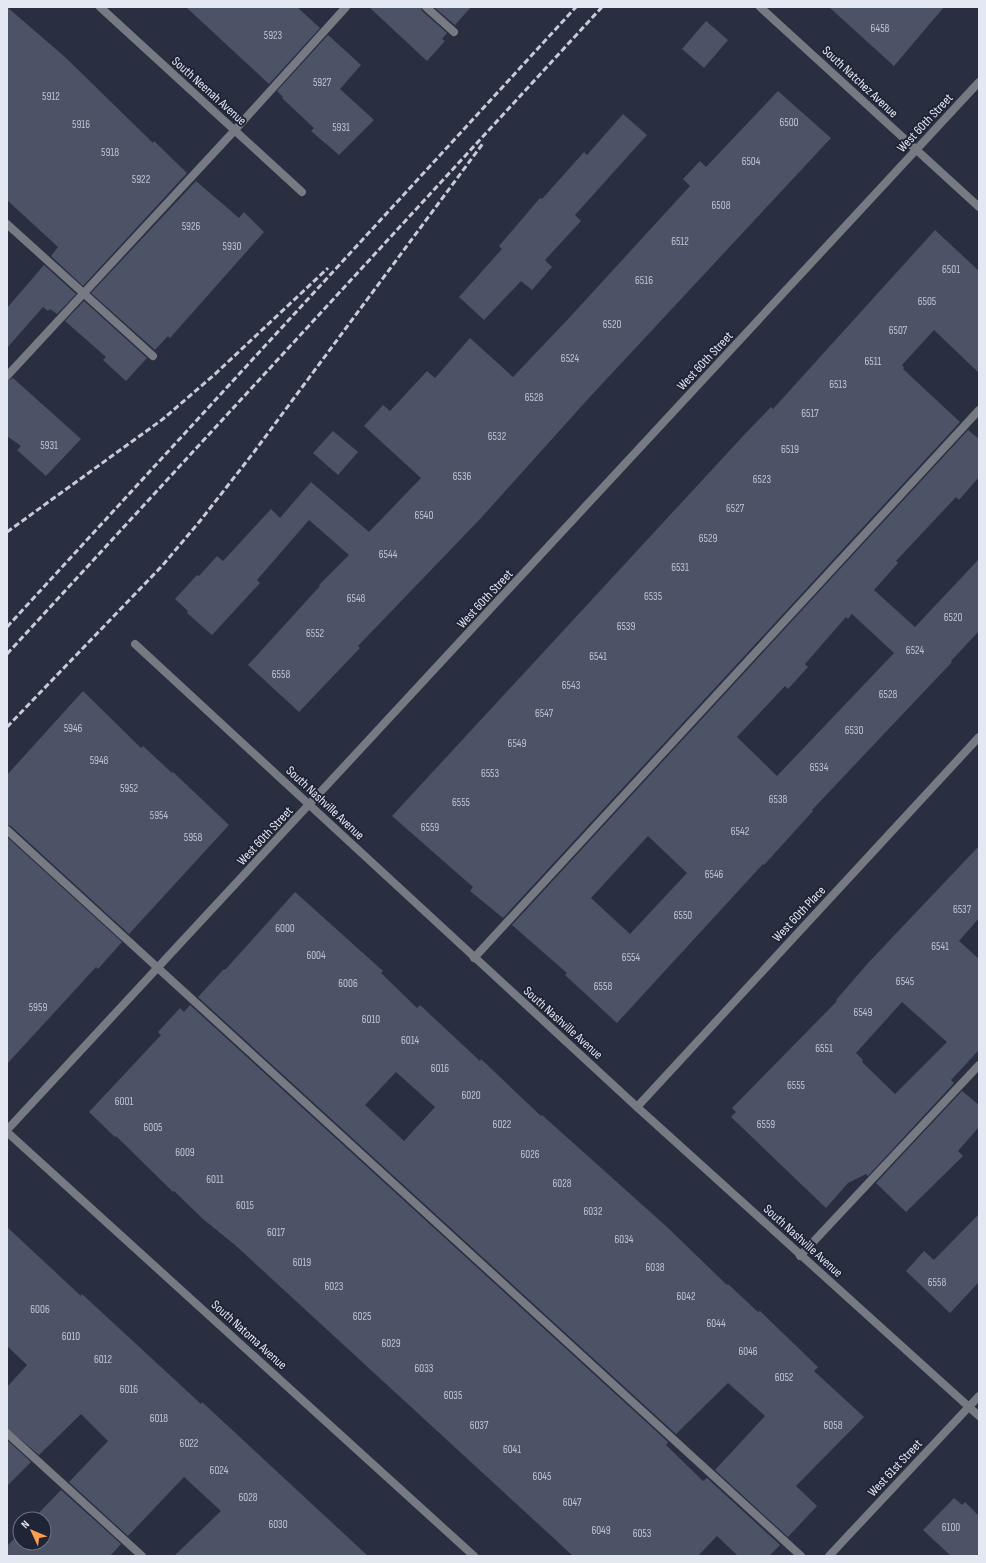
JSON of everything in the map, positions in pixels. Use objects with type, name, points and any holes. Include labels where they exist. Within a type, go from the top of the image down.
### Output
[{"type":"street","name":"South Neenah Avenue","points":[[100,7],[302,192]]},
{"type":"street","points":[[7,376],[234,131],[346,7]]},
{"type":"street","points":[[426,7],[454,32]]},
{"type":"street","name":"South Natchez Avenue","points":[[760,7],[979,207]]},
{"type":"street","name":"West 60th Street","points":[[7,1131],[979,82]]},
{"type":"street","points":[[7,224],[153,356]]},
{"type":"street","points":[[474,958],[979,410]]},
{"type":"street","name":"South Nashville Avenue","points":[[135,644],[474,958],[800,1256],[979,1416]]},
{"type":"street","name":"West 60th Place","points":[[637,1107],[979,737]]},
{"type":"street","points":[[7,830],[802,1556]]},
{"type":"street","points":[[800,1256],[979,1064]]},
{"type":"street","name":"South Natoma Avenue","points":[[7,1131],[474,1556]]},
{"type":"street","name":"West 61st Street","points":[[829,1556],[979,1396]]},
{"type":"street","points":[[7,1433],[142,1556]]},
{"type":"building","points":[[7,7],[65,57],[153,143],[154,141],[187,173],[83,286],[51,256],[58,247],[7,200]]},
{"type":"building","points":[[186,7],[297,7],[320,28],[269,84]]},
{"type":"building","points":[[369,7],[421,7],[422,11],[447,33],[442,39],[445,41],[427,61]]},
{"type":"building","points":[[434,7],[471,7],[455,25]]},
{"type":"building","points":[[829,7],[944,7],[894,66]]},
{"type":"building","points":[[706,21],[728,40],[704,68],[682,49]]},
{"type":"building","points":[[328,35],[361,65],[340,89],[374,120],[339,155],[311,131],[314,128],[282,98],[283,97],[277,91]]},
{"type":"building","points":[[778,91],[831,138],[588,399],[481,518],[358,646],[360,648],[299,712],[248,665],[320,586],[319,585],[349,555],[309,520],[257,580],[260,583],[212,635],[187,613],[188,611],[175,599],[197,575],[199,576],[217,556],[223,561],[271,509],[280,518],[311,482],[369,532],[421,478],[364,426],[383,405],[390,411],[427,371],[435,378],[470,338],[513,377],[690,186],[683,179],[700,161],[706,167]]},
{"type":"building","points":[[623,114],[647,135],[575,215],[581,221],[545,260],[552,267],[532,290],[521,281],[484,320],[459,297],[502,249],[499,246],[540,198],[542,199],[584,152],[587,155]]},
{"type":"building","points":[[196,181],[239,218],[244,212],[264,232],[170,338],[168,336],[155,350],[91,293]]},
{"type":"building","points":[[935,230],[979,271],[979,373],[934,330],[902,365],[904,368],[903,369],[960,422],[503,918],[470,891],[473,887],[392,816],[744,435],[771,407],[773,409]]},
{"type":"building","points":[[44,265],[76,294],[57,314],[50,309],[48,311],[43,307],[7,348],[7,308]]},
{"type":"building","points":[[84,301],[147,358],[126,381],[103,360],[106,357],[65,321]]},
{"type":"building","points":[[13,378],[81,439],[46,476],[17,450],[21,446],[7,436],[7,381]]},
{"type":"building","points":[[968,430],[979,439],[979,477],[959,500],[956,497],[896,561],[898,563],[874,590],[915,627],[979,559],[979,631],[951,661],[952,662],[812,810],[813,811],[764,865],[763,864],[617,1023],[565,975],[567,973],[512,925]],"holes":[[[852,614],[894,653],[777,776],[737,737],[785,686],[788,689],[808,667],[805,664],[846,617],[848,619]],[[648,836],[687,873],[630,934],[591,898]]]},
{"type":"building","points":[[333,431],[358,452],[338,475],[313,453]]},
{"type":"building","points":[[83,691],[141,748],[143,746],[172,773],[173,772],[229,825],[129,934],[11,826],[7,825],[7,775]]},
{"type":"building","points":[[7,837],[122,942],[98,969],[96,967],[7,1064]]},
{"type":"building","points":[[979,846],[979,918],[959,941],[979,959],[979,1050],[951,1080],[954,1083],[868,1176],[866,1174],[848,1183],[826,1208],[731,1117],[736,1112],[732,1108],[837,1001],[836,1000],[869,962]],"holes":[[[902,1002],[947,1042],[895,1094],[862,1062],[863,1060],[856,1053]]]},
{"type":"building","points":[[295,892],[383,971],[381,973],[417,1008],[420,1005],[480,1061],[481,1059],[541,1116],[542,1115],[667,1227],[727,1285],[728,1284],[758,1312],[760,1311],[818,1367],[814,1371],[864,1417],[796,1486],[817,1506],[788,1537],[715,1470],[765,1416],[728,1383],[676,1434],[198,997],[224,969],[225,970]],"holes":[[[396,1072],[435,1107],[404,1141],[365,1105]]]},
{"type":"building","points":[[190,1005],[668,1442],[666,1445],[703,1481],[707,1478],[780,1545],[769,1556],[738,1556],[717,1536],[698,1556],[573,1556],[235,1245],[203,1219],[174,1191],[173,1192],[116,1136],[115,1137],[89,1112],[161,1035],[158,1032],[180,1008],[184,1012]]},
{"type":"building","points":[[962,1091],[979,1105],[979,1127],[958,1151],[963,1156],[906,1212],[876,1183]]},
{"type":"building","points":[[979,1214],[979,1282],[950,1313],[906,1271],[924,1251],[934,1260]]},
{"type":"building","points":[[7,1227],[201,1404],[202,1402],[368,1556],[174,1556],[221,1511],[184,1477],[128,1536],[69,1482],[108,1441],[81,1414],[39,1455],[7,1428],[7,1387],[27,1365],[7,1346]]},
{"type":"building","points":[[7,1440],[31,1462],[7,1486]]},
{"type":"building","points":[[61,1490],[121,1544],[110,1556],[7,1556],[7,1546],[12,1541],[12,1551],[52,1551],[52,1511],[41,1511]]},
{"type":"building","points":[[954,1498],[962,1505],[965,1502],[979,1516],[979,1556],[951,1556],[923,1530]]},
{"type":"railway","points":[[7,627],[576,7]]},
{"type":"railway","points":[[7,654],[602,7]]},
{"type":"railway","points":[[7,727],[162,566],[200,521],[254,452],[484,142]]},
{"type":"railway","points":[[7,532],[163,419],[214,375],[328,268]]}]
